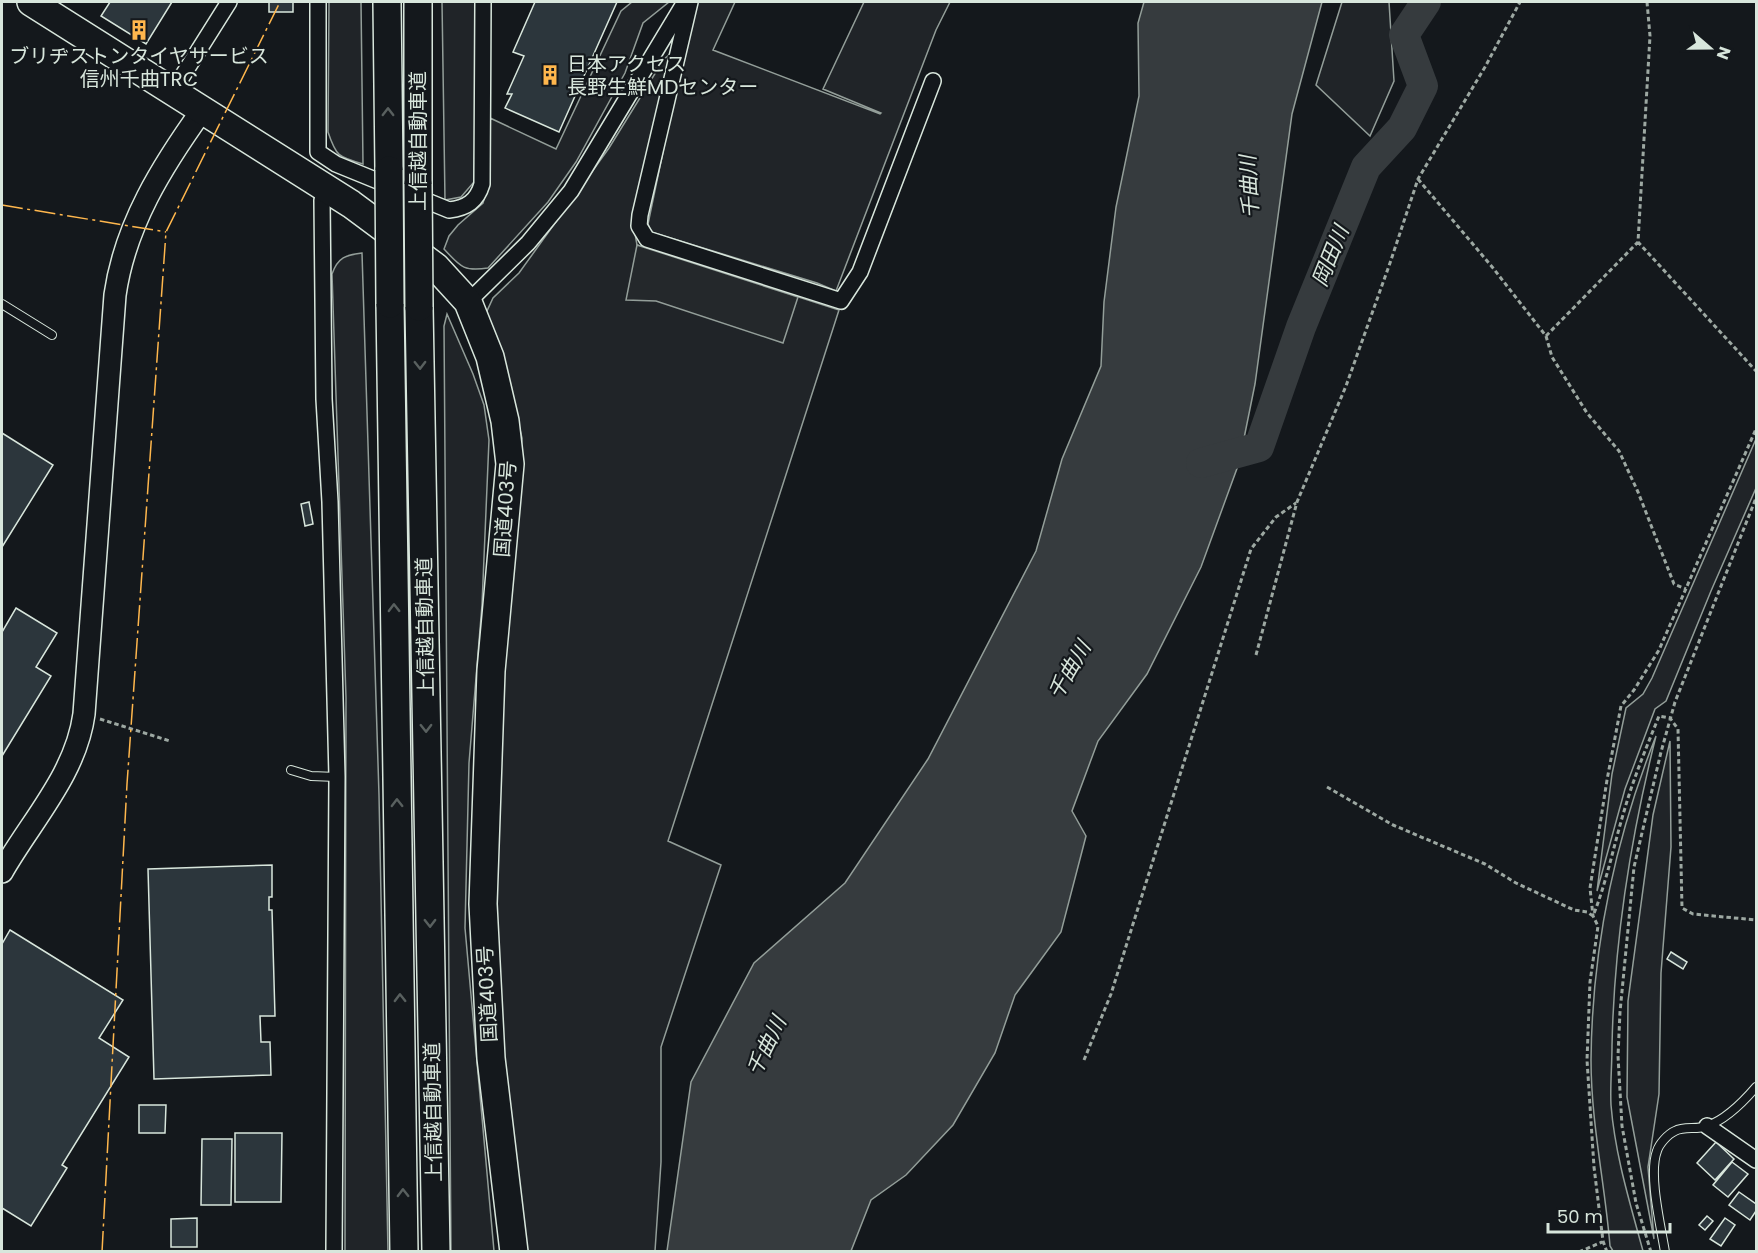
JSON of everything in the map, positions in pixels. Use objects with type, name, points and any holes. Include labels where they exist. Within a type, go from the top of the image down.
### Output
[{"type":"highway","name":"国道403号","points":[[31,2],[203,109],[383,226],[436,267],[468,302],[490,357],[505,420],[510,464],[491,671],[483,904],[491,1058],[514,1251]]},
{"type":"highway","name":"上信越自動車道","points":[[387,2],[404,1251]]},
{"type":"highway","name":"上信越自動車道","points":[[418,2],[419,307],[436,1251]]},
{"type":"street","points":[[173,91],[229,2]]},
{"type":"street","points":[[318,2],[318,152],[336,164],[449,210],[461,209],[472,202],[478,197],[482,184],[483,2]]},
{"type":"street","points":[[468,302],[528,243],[571,191],[685,2]]},
{"type":"street","points":[[690,2],[640,215],[639,226],[647,239],[841,301],[860,272],[933,81]]},
{"type":"street","points":[[2,872],[63,775],[79,738],[84,714],[118,270],[133,224],[144,201],[203,109]]},
{"type":"street","points":[[322,200],[324,399],[330,502],[337,777],[334,1251]]},
{"type":"street","points":[[1707,1126],[1756,1160]]},
{"type":"lane","points":[[2,304],[52,335]]},
{"type":"lane","points":[[291,770],[311,776],[337,777]]},
{"type":"lane","points":[[1665,1251],[1654,1174],[1656,1152],[1663,1141],[1675,1131],[1707,1126],[1739,1106],[1756,1087]]},
{"type":"path","points":[[1256,655],[1298,502],[1346,386],[1418,179],[1485,67],[1520,2]]},
{"type":"path","points":[[1546,336],[1638,242],[1650,36],[1647,2]]},
{"type":"path","points":[[1418,179],[1493,268],[1546,336],[1552,357],[1587,413],[1619,451],[1638,492],[1674,584],[1686,589]]},
{"type":"path","points":[[1638,242],[1756,371]]},
{"type":"path","points":[[1607,1251],[1603,1241],[1594,1167],[1587,1060],[1590,982],[1598,927],[1593,916],[1590,888],[1606,780],[1621,706],[1659,650],[1756,429]]},
{"type":"path","points":[[1652,1251],[1636,1203],[1622,1126],[1618,1056],[1634,867],[1670,718],[1756,498]]},
{"type":"path","points":[[1084,1060],[1111,994],[1251,549],[1276,516],[1298,502]]},
{"type":"path","points":[[84,714],[170,741]]},
{"type":"path","points":[[1593,916],[1604,888],[1625,807],[1659,716],[1670,718],[1678,729],[1682,908],[1693,914],[1756,920]]},
{"type":"path","points":[[1327,787],[1393,825],[1485,864],[1516,883],[1574,910],[1587,912],[1593,916]]},
{"type":"path","points":[[1579,1251],[1603,1241]]},
{"type":"shaded area","points":[[329,2],[361,2],[363,164],[339,154],[328,132]]},
{"type":"shaded area","points":[[442,2],[478,2],[474,182],[461,197],[445,200]]},
{"type":"shaded area","points":[[632,2],[669,2],[643,23],[625,73],[576,162],[548,202],[488,268],[473,269],[463,266],[444,249],[449,236],[458,225],[483,203],[489,180],[487,155],[490,118],[556,149],[621,11]]},
{"type":"shaded area","points":[[694,2],[735,2],[713,50],[880,114],[823,89],[864,2],[950,2],[936,30],[836,291],[817,283],[651,232],[648,224]]},
{"type":"shaded area","points":[[1342,2],[1389,2],[1394,81],[1370,136],[1316,85]]},
{"type":"shaded area","points":[[669,55],[674,57],[633,222],[637,245],[839,310],[668,841],[721,865],[661,1047],[661,1162],[655,1251],[524,1251],[505,1071],[494,875],[500,706],[522,438],[501,349],[488,326],[487,311],[493,298],[519,273],[609,148],[664,59]]},
{"type":"shaded area","points":[[637,245],[798,297],[783,343],[656,301],[626,300]]},
{"type":"shaded area","points":[[362,253],[379,795],[388,1252],[345,1251],[346,698],[332,274],[340,260]]},
{"type":"shaded area","points":[[447,314],[484,405],[489,440],[482,605],[469,763],[465,928],[494,1251],[451,1251],[444,326]]},
{"type":"shaded area","points":[[1756,439],[1756,488],[1666,701],[1655,709],[1625,789],[1597,891],[1612,774],[1626,708],[1643,694],[1652,678]]},
{"type":"shaded area","points":[[1656,736],[1625,890],[1613,1007],[1611,1083],[1611,1105],[1616,1142],[1643,1251],[1613,1251],[1610,1246],[1596,1130],[1591,1060],[1592,1019],[1601,936],[1618,855],[1641,775]]},
{"type":"shaded area","points":[[1670,741],[1671,847],[1661,973],[1659,1094],[1648,1167],[1654,1239],[1627,1097],[1628,1001],[1653,815]]},
{"type":"water","name":"千曲川","points":[[1144,2],[1322,2],[1292,114],[1255,384],[1239,463],[1201,567],[1147,674],[1098,741],[1072,811],[1086,836],[1061,932],[1015,995],[995,1053],[953,1125],[906,1175],[871,1200],[851,1251],[667,1251],[691,1082],[754,963],[845,883],[928,759],[1036,551],[1062,459],[1101,366],[1104,302],[1116,207],[1139,96],[1138,23]]},
{"type":"building","name":"ブリヂストンタイヤサービス 信州千曲TRC","points":[[110,2],[172,2],[146,44],[101,16]]},
{"type":"building","points":[[269,2],[293,2],[293,12],[269,12]]},
{"type":"building","name":"日本アクセス 長野生鮮MDセンター","points":[[535,2],[617,2],[559,132],[505,108],[512,94],[507,94],[524,56],[513,52]]},
{"type":"building","points":[[2,433],[53,465],[2,547]]},
{"type":"building","points":[[309,502],[313,524],[305,526],[301,504]]},
{"type":"building","points":[[16,608],[57,633],[36,667],[51,676],[2,756],[2,632]]},
{"type":"building","points":[[272,865],[272,897],[269,897],[269,910],[272,910],[275,1016],[260,1016],[261,1042],[270,1042],[271,1075],[154,1079],[148,869]]},
{"type":"building","points":[[10,930],[123,1000],[99,1038],[129,1057],[62,1165],[67,1168],[31,1226],[2,1208],[2,944]]},
{"type":"building","points":[[1671,952],[1687,962],[1683,969],[1667,959]]},
{"type":"building","points":[[139,1105],[166,1105],[165,1133],[139,1133]]},
{"type":"building","points":[[235,1133],[282,1133],[281,1202],[235,1202]]},
{"type":"building","points":[[202,1139],[232,1139],[231,1205],[201,1205]]},
{"type":"building","points":[[1716,1142],[1734,1159],[1715,1180],[1697,1163]]},
{"type":"building","points":[[1732,1162],[1748,1174],[1728,1197],[1713,1185]]},
{"type":"building","points":[[1739,1192],[1756,1204],[1756,1211],[1750,1220],[1729,1205]]},
{"type":"building","points":[[1707,1216],[1713,1221],[1705,1230],[1699,1225]]},
{"type":"building","points":[[197,1218],[197,1247],[171,1247],[171,1219]]},
{"type":"building","points":[[1725,1218],[1735,1225],[1721,1246],[1710,1239]]},
{"type":"waterway","name":"岡田川","points":[[1201,463],[1259,447],[1301,327],[1366,167],[1402,128],[1423,86],[1404,35],[1426,2]]},
{"type":"power","points":[[102,1252],[127,784],[166,232],[280,2]]},
{"type":"power","points":[[2,205],[166,232]]},
{"type":"place","name":"ブリヂストンタイヤサービス 信州千曲TRC","points":[[139,30]]},
{"type":"place","name":"日本アクセス 長野生鮮MDセンター","points":[[550,75]]}]
